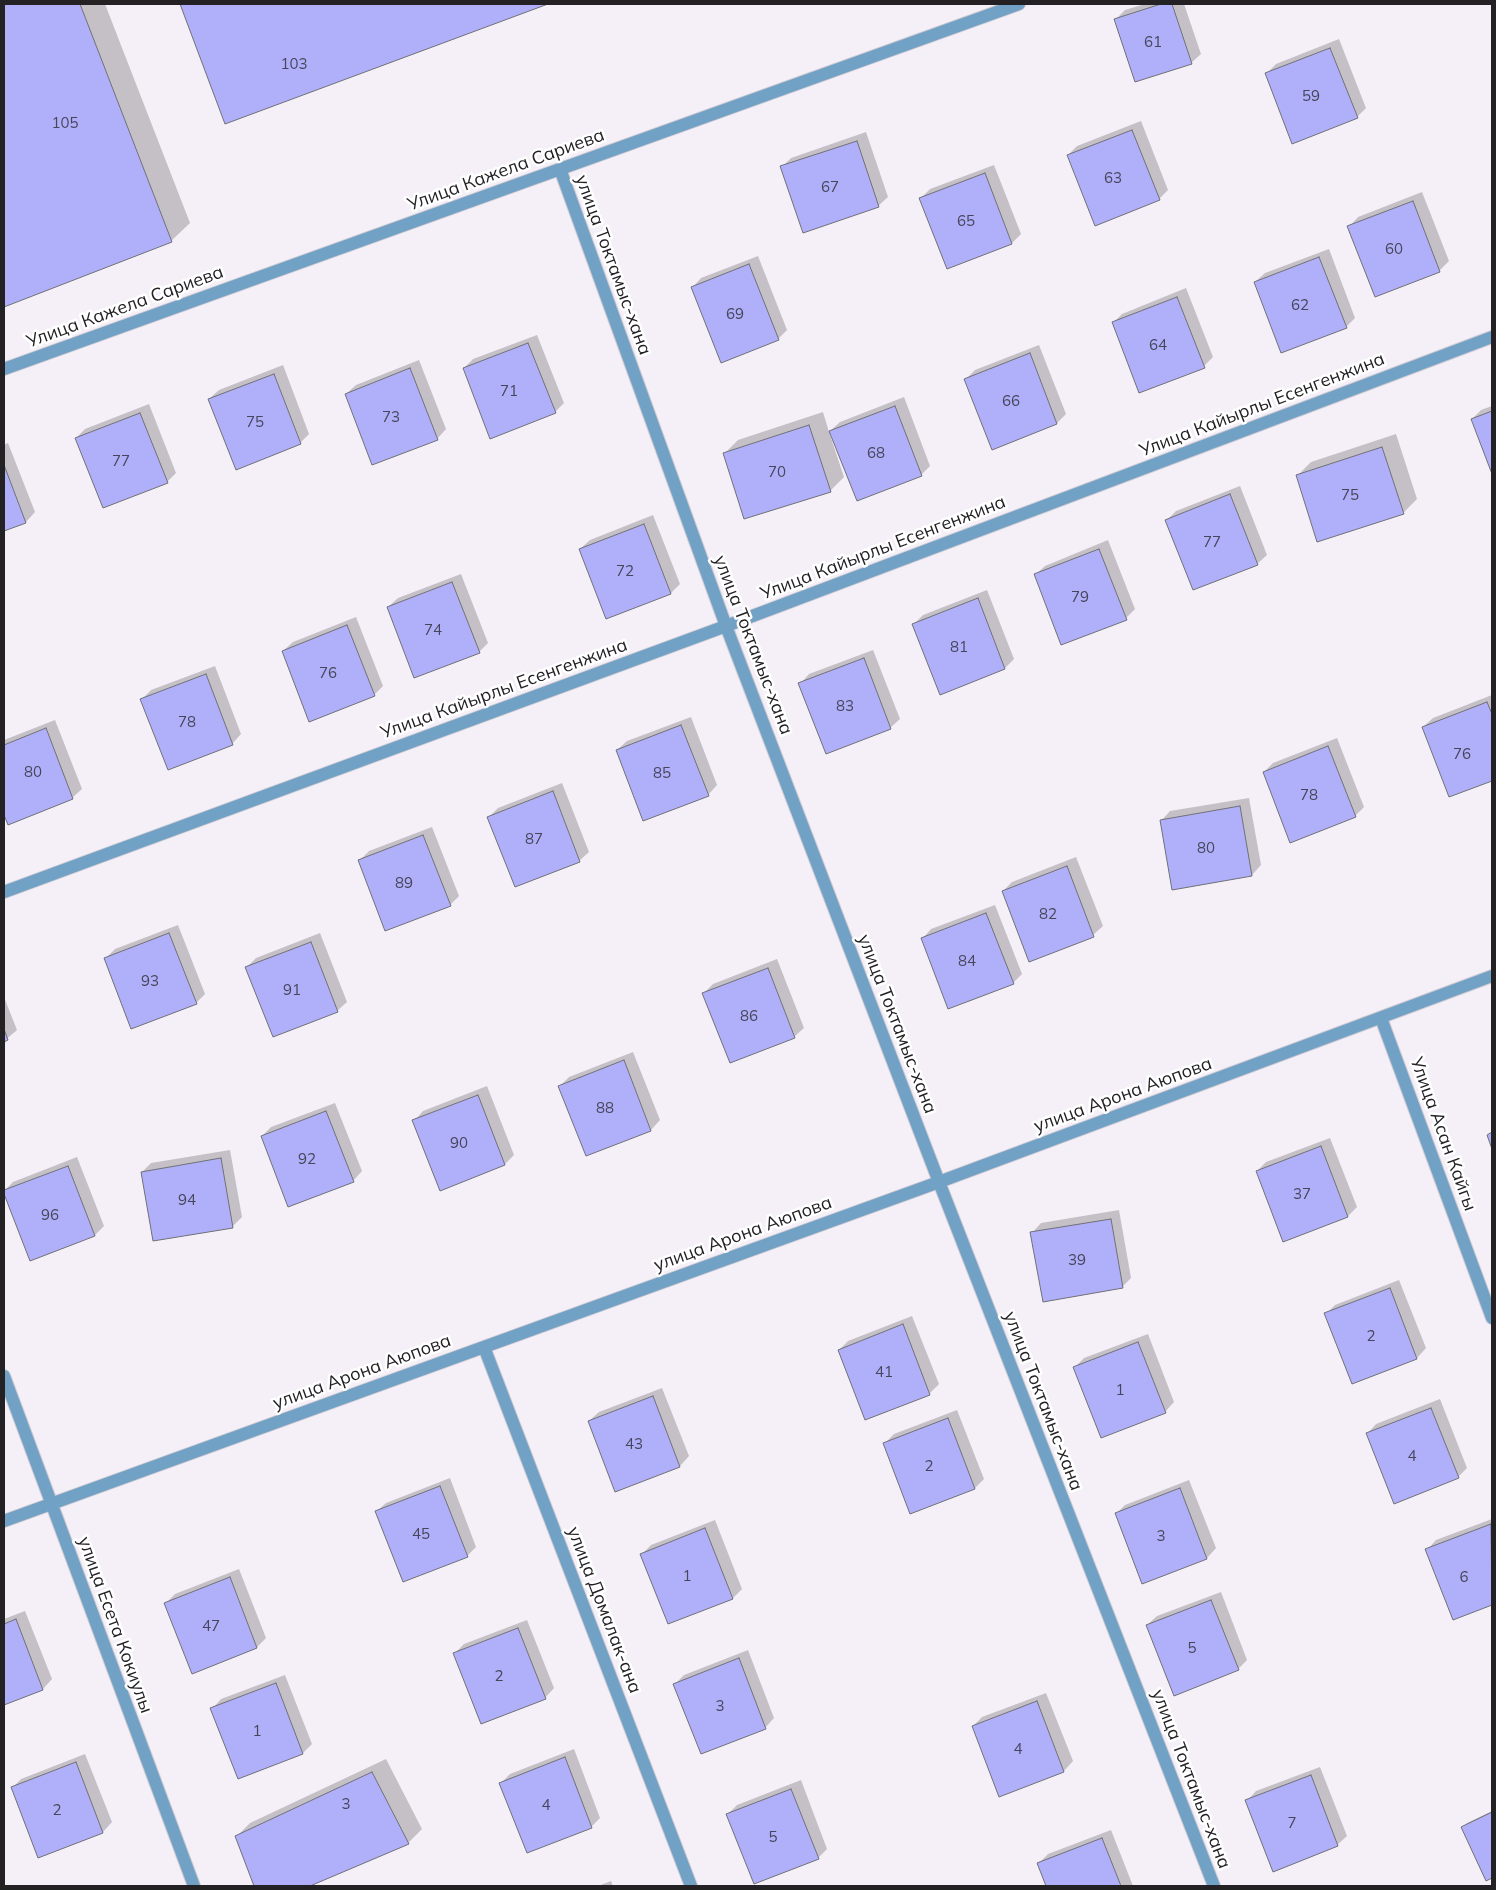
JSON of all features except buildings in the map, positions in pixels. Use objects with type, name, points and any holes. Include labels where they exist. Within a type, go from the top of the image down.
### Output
[{"type":"street","name":"Улица Кажела Сариева","points":[[4,369],[1020,4]]},
{"type":"street","name":"улица Токтамыс-хана","points":[[560,169],[726,626],[939,1182],[1214,1886]]},
{"type":"street","name":"Улица Кайырлы Есенгенжина","points":[[4,892],[726,626],[1492,336]]},
{"type":"street","name":"улица Арона Аюпова","points":[[4,1521],[939,1182],[1492,976]]},
{"type":"street","name":"Улица Асан Кайгы","points":[[1381,1018],[1492,1318]]},
{"type":"street","name":"улица Домалак-ана","points":[[484,1347],[691,1886]]},
{"type":"street","name":"улица Есета Кокиулы","points":[[4,1376],[194,1886]]}]
